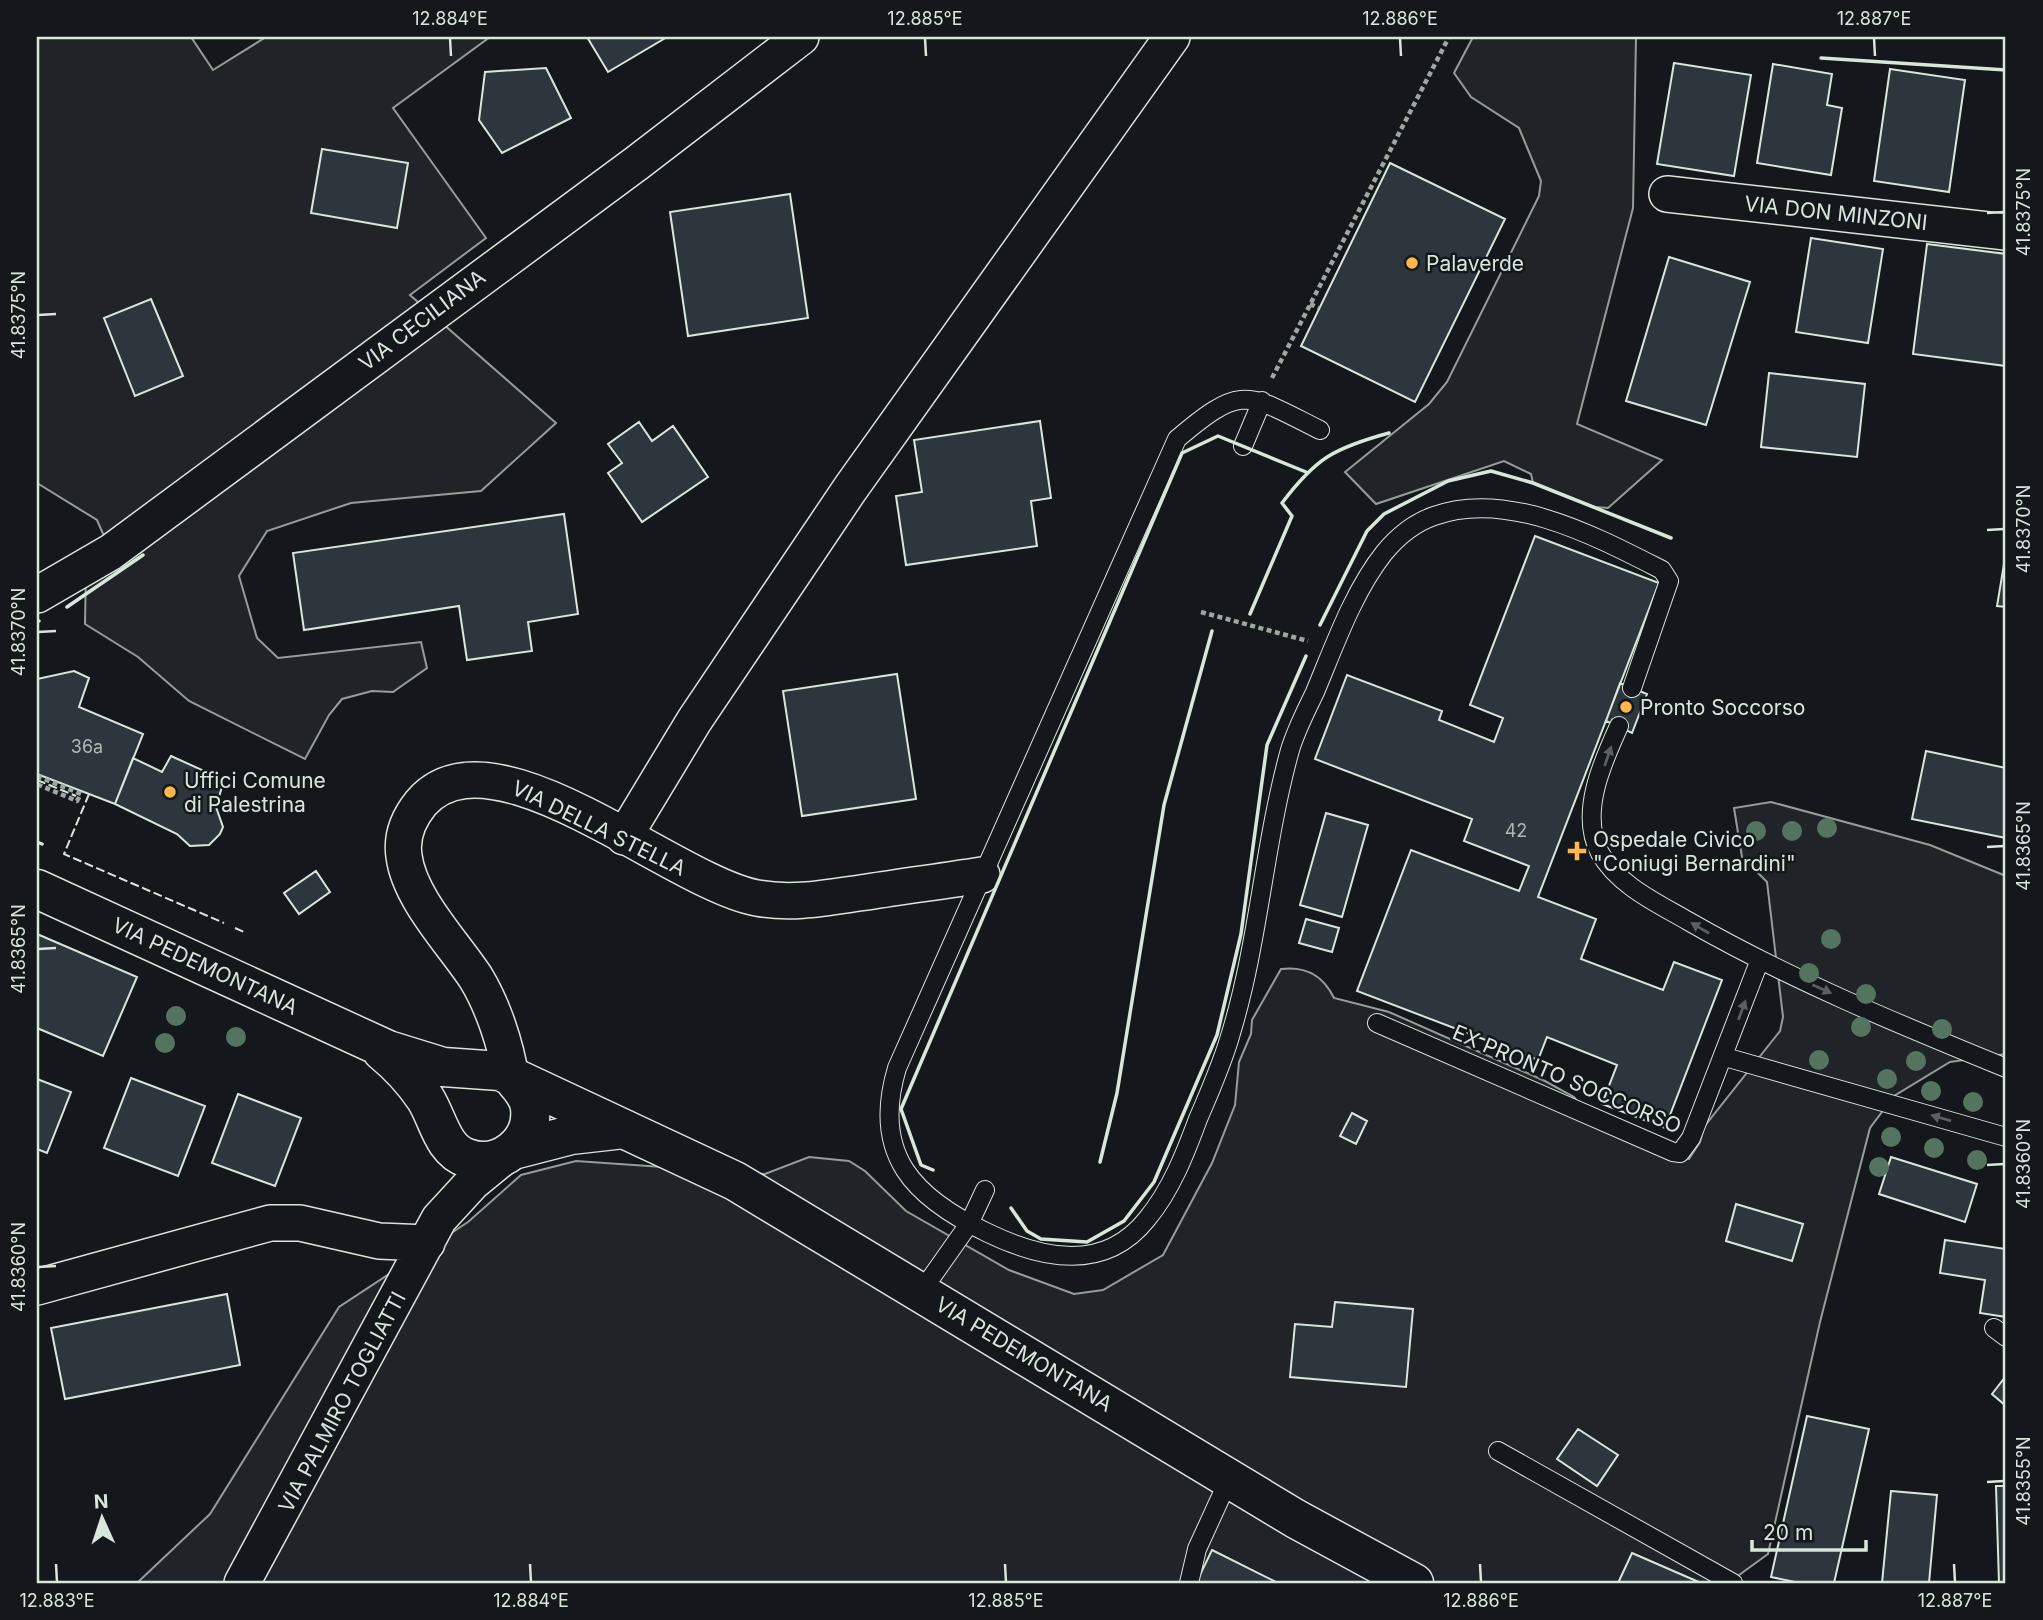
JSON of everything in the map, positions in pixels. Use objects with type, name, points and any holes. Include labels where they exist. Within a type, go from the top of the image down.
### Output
[{"type":"street","name":"VIA CECILIANA","points":[[37,595],[111,552],[637,163],[801,37]]},
{"type":"street","points":[[624,837],[694,721],[850,489],[1172,37]]},
{"type":"street","name":"VIA DON MINZONI","points":[[1667,194],[2006,232]]},
{"type":"street","name":"VIA DELLA STELLA","points":[[496,1074],[489,1003],[477,980],[415,889],[406,869],[403,848],[406,827],[426,798],[441,786],[456,781],[484,778],[508,782],[551,799],[719,887],[769,900],[810,900],[982,875]]},
{"type":"street","name":"VIA PEDEMONTANA","points":[[37,890],[373,1043],[424,1062],[496,1074],[630,1129],[767,1198],[1296,1520],[1415,1583]]},
{"type":"street","name":"VIA PEDEMONTANA","points":[[373,1043],[410,1077],[439,1124],[449,1146],[466,1158],[493,1160],[570,1135],[630,1129]]},
{"type":"street","points":[[439,1124],[441,1096],[450,1083],[496,1074],[526,1094],[530,1108],[528,1128],[510,1153]]},
{"type":"street","name":"VIA PALMIRO TOGLIATTI","points":[[433,1231],[445,1185],[439,1124]]},
{"type":"street","name":"VIA PALMIRO TOGLIATTI","points":[[242,1583],[433,1231],[473,1182],[510,1153]]},
{"type":"street","points":[[37,1287],[271,1223],[300,1223],[379,1241],[433,1231]]},
{"type":"lane","points":[[1320,430],[1262,401],[1232,399],[1211,411],[1177,439],[897,1068],[889,1108],[894,1143],[911,1179],[932,1202],[969,1224],[1033,1253],[1065,1258],[1092,1255],[1114,1247],[1133,1233],[1165,1194],[1181,1162],[1232,1033],[1291,748],[1334,648],[1382,555],[1403,533],[1434,516],[1465,509],[1512,512],[1555,522],[1641,559],[1667,575],[1669,582],[1632,688]]},
{"type":"lane","points":[[1243,446],[1262,401]]},
{"type":"lane","points":[[1619,726],[1591,805],[1592,829],[1601,853],[1617,874],[1640,893],[1759,962],[2006,1068]]},
{"type":"lane","name":"EX PRONTO SOCCORSO","points":[[1377,1023],[1673,1153],[1686,1149],[1725,1057],[1759,962]]},
{"type":"lane","points":[[1725,1057],[2006,1136]]},
{"type":"lane","points":[[922,1292],[969,1224],[985,1191]]},
{"type":"lane","points":[[1498,1451],[1733,1583]]},
{"type":"lane","points":[[1189,1583],[1198,1549],[1229,1479]]},
{"type":"path","points":[[1262,401],[1449,37]]},
{"type":"path","points":[[1310,304],[1319,308]]},
{"type":"path","points":[[1200,612],[1334,648]]},
{"type":"path","points":[[37,776],[81,794],[78,801],[39,785],[38,788]]},
{"type":"shaded area","points":[[37,37],[191,37],[213,70],[266,37],[490,37],[393,108],[486,238],[410,295],[556,423],[481,491],[351,503],[267,531],[239,576],[257,638],[278,658],[421,642],[427,668],[393,692],[372,691],[342,699],[329,715],[305,759],[189,701],[138,657],[85,624],[86,568],[111,552],[97,520],[37,483]]},
{"type":"shaded area","points":[[1473,37],[1636,37],[1633,208],[1577,424],[1662,460],[1608,508],[1595,507],[1533,483],[1531,474],[1504,461],[1376,504],[1345,472],[1429,404],[1447,382],[1539,196],[1541,181],[1519,128],[1471,97],[1454,73]]},
{"type":"shaded area","points":[[1771,802],[1930,845],[2006,876],[2006,1054],[1950,1062],[1894,1096],[1870,1128],[1820,1322],[1768,1554],[1728,1583],[137,1583],[210,1514],[339,1307],[468,1222],[521,1175],[576,1161],[765,1174],[809,1157],[849,1161],[865,1171],[906,1211],[1009,1270],[1074,1294],[1103,1290],[1163,1255],[1212,1163],[1235,1105],[1239,1062],[1251,1034],[1252,1020],[1281,969],[1290,968],[1306,971],[1319,978],[1334,998],[1389,1012],[1545,1081],[1574,1097],[1589,1116],[1666,1156],[1689,1159],[1700,1142],[1704,1127],[1780,1031],[1783,1017],[1767,882],[1742,857],[1734,808]]},
{"type":"building","points":[[587,37],[667,37],[608,72]]},
{"type":"building","points":[[1674,63],[1751,75],[1734,176],[1657,164]]},
{"type":"building","points":[[1773,64],[1832,74],[1827,105],[1842,108],[1831,175],[1757,163]]},
{"type":"building","points":[[546,68],[571,118],[502,153],[479,120],[485,72]]},
{"type":"building","points":[[1890,69],[1965,80],[1949,192],[1874,181]]},
{"type":"building","points":[[322,149],[408,163],[397,228],[311,213]]},
{"type":"building","name":"Palaverde","points":[[1390,163],[1505,219],[1415,402],[1301,346]]},
{"type":"building","points":[[790,194],[808,318],[688,336],[670,212]]},
{"type":"building","points":[[1811,238],[1883,249],[1868,343],[1796,332]]},
{"type":"building","points":[[1927,244],[2006,254],[2006,366],[1913,354]]},
{"type":"building","points":[[1669,257],[1750,282],[1706,425],[1626,401]]},
{"type":"building","points":[[151,299],[183,376],[135,396],[104,318]]},
{"type":"building","points":[[1769,373],[1865,384],[1857,457],[1761,447]]},
{"type":"building","points":[[1040,421],[1051,498],[1031,501],[1037,546],[906,565],[896,496],[922,492],[914,440]]},
{"type":"building","points":[[639,422],[652,441],[673,426],[708,477],[642,522],[608,473],[622,463],[608,444]]},
{"type":"building","points":[[564,514],[578,614],[528,622],[532,651],[467,660],[459,606],[304,630],[293,553]]},
{"type":"building","name":"Ospedale Civico \"Coniugi Bernardini\"","points":[[1535,536],[1659,583],[1538,897],[1596,919],[1581,959],[1663,990],[1674,962],[1722,980],[1665,1128],[1602,1104],[1617,1065],[1547,1037],[1538,1060],[1357,991],[1411,850],[1519,891],[1529,866],[1464,841],[1472,819],[1315,759],[1347,675],[1442,711],[1439,720],[1494,742],[1503,718],[1470,705]]},
{"type":"building","points":[[2006,552],[2006,607],[1997,606]]},
{"type":"building","points":[[74,671],[89,678],[79,707],[143,734],[115,804],[37,774],[37,679]]},
{"type":"building","points":[[897,674],[916,799],[802,816],[783,691]]},
{"type":"building","name":"Pronto Soccorso","points":[[1620,683],[1647,694],[1632,733],[1606,721]]},
{"type":"building","points":[[1926,751],[2006,768],[2006,838],[1912,819]]},
{"type":"building","name":"Uffici Comune di Palestrina","points":[[171,756],[224,780],[216,807],[223,827],[209,845],[190,846],[177,834],[115,804],[133,758],[162,772]]},
{"type":"building","points":[[1326,813],[1368,825],[1342,917],[1300,905]]},
{"type":"building","points":[[316,871],[330,892],[299,914],[284,893]]},
{"type":"building","points":[[1306,919],[1339,928],[1332,952],[1299,943]]},
{"type":"building","points":[[37,934],[137,977],[103,1056],[37,1028]]},
{"type":"building","points":[[131,1078],[205,1106],[178,1176],[104,1148]]},
{"type":"building","points":[[37,1079],[71,1092],[47,1153],[37,1149]]},
{"type":"building","points":[[238,1094],[301,1118],[275,1186],[212,1163]]},
{"type":"building","points":[[1352,1113],[1367,1121],[1356,1144],[1340,1136]]},
{"type":"building","points":[[1891,1157],[1977,1184],[1965,1222],[1879,1194]]},
{"type":"building","points":[[1736,1204],[1803,1224],[1792,1261],[1726,1241]]},
{"type":"building","points":[[1945,1240],[2006,1249],[2006,1317],[1980,1313],[1985,1280],[1940,1273]]},
{"type":"building","points":[[227,1294],[240,1365],[65,1399],[51,1328]]},
{"type":"building","points":[[1335,1302],[1413,1309],[1406,1387],[1290,1377],[1295,1324],[1332,1327]]},
{"type":"building","points":[[2006,1376],[2006,1406],[1992,1394]]},
{"type":"building","points":[[1807,1416],[1869,1429],[1834,1583],[1800,1583],[1771,1577]]},
{"type":"building","points":[[1578,1429],[1618,1455],[1597,1486],[1557,1459]]},
{"type":"building","points":[[1996,1486],[2006,1486],[2006,1583],[1999,1583]]},
{"type":"building","points":[[1891,1491],[1937,1495],[1929,1583],[1882,1583]]},
{"type":"building","points":[[1212,1550],[1278,1583],[1196,1583]]},
{"type":"building","points":[[1632,1553],[1701,1583],[1618,1583]]},
{"type":"fence","points":[[37,780],[76,796]]},
{"type":"fence","points":[[89,794],[64,854],[224,923]]},
{"type":"fence","points":[[235,928],[244,932]]},
{"type":"wall","points":[[1821,58],[2006,70]]},
{"type":"wall","points":[[1250,614],[1292,516],[1282,503],[1305,475],[1328,457],[1354,444],[1389,433]]},
{"type":"wall","points":[[933,1170],[921,1165],[901,1109],[1182,453],[1218,436],[1306,472]]},
{"type":"wall","points":[[1320,625],[1367,531],[1384,514],[1448,481],[1491,471],[1533,483],[1671,538]]},
{"type":"wall","points":[[67,607],[143,555]]},
{"type":"wall","points":[[1100,1162],[1117,1093],[1164,805],[1212,631]]},
{"type":"wall","points":[[1011,1208],[1027,1231],[1041,1239],[1087,1242],[1124,1221],[1154,1182],[1217,1035],[1241,934],[1267,745],[1306,656]]},
{"type":"wall","points":[[37,842],[42,844]]},
{"type":"place","name":"Palaverde","points":[[1412,263]]},
{"type":"place","name":"Pronto Soccorso","points":[[1626,707]]},
{"type":"place","name":"Uffici Comune di Palestrina","points":[[170,792]]},
{"type":"place","name":"Ospedale Civico \"Coniugi Bernardini\"","points":[[1577,851]]}]
